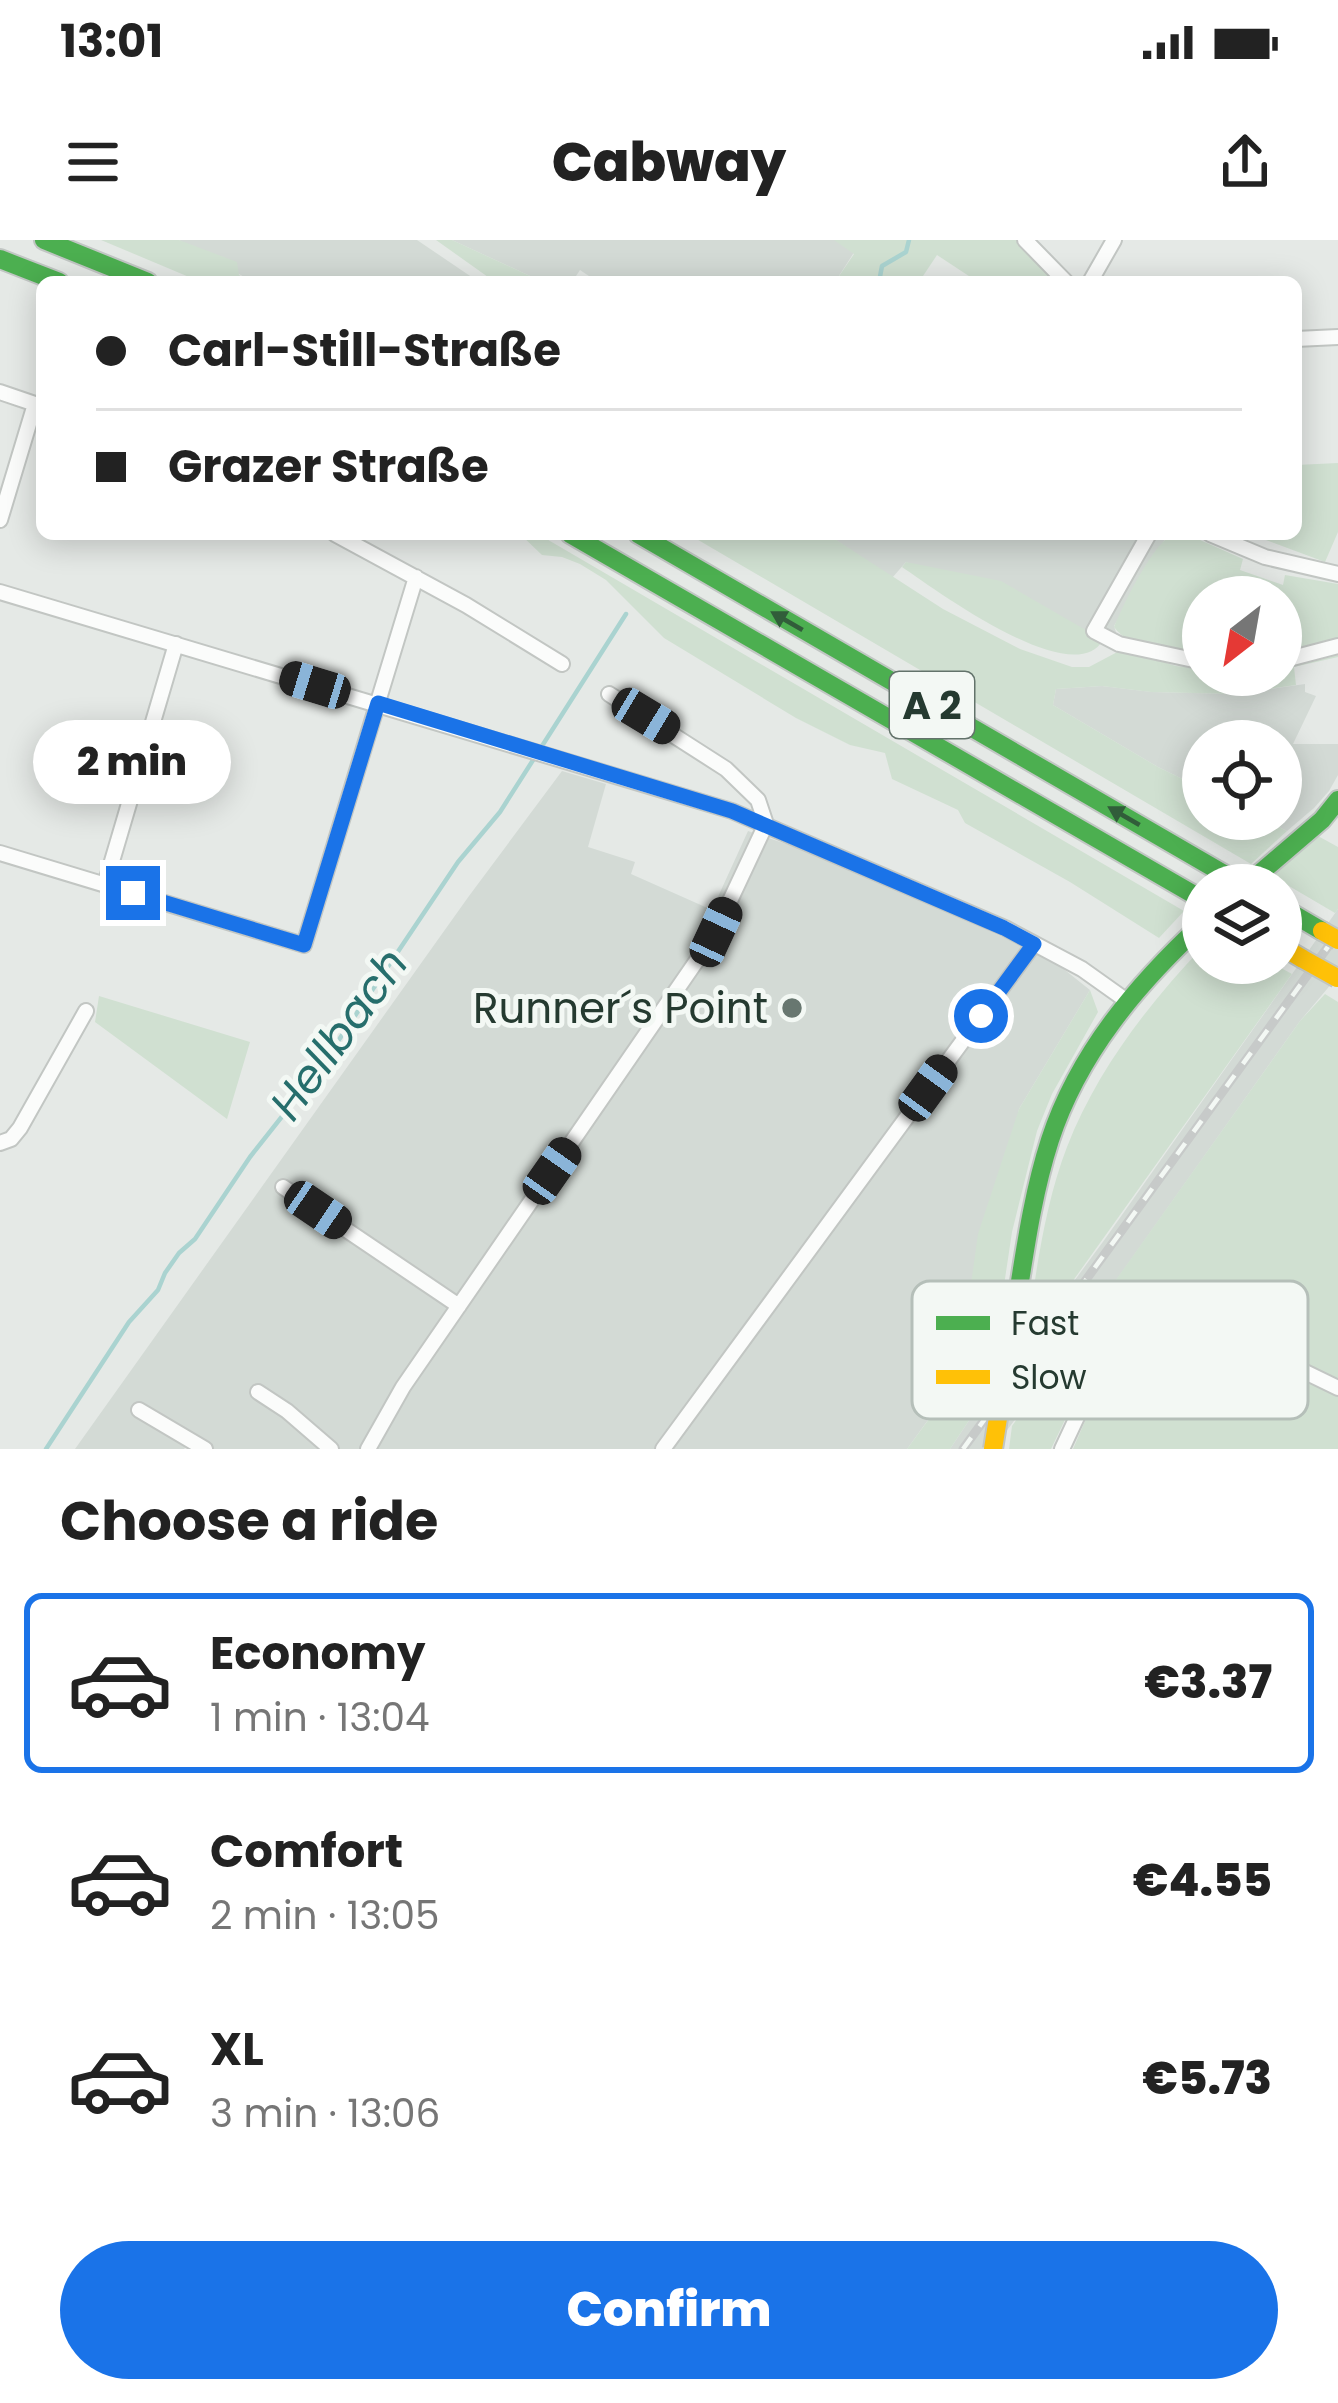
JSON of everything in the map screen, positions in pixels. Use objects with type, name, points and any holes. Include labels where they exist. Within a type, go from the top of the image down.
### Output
[{"type":"main road","points":[[44,240],[133,276]]},
{"type":"main road","points":[[0,260],[43,276]]},
{"type":"main road","name":"A 2","points":[[580,540],[1182,888]]},
{"type":"main road","name":"A 2","points":[[648,540],[1207,864]]},
{"type":"main road","points":[[1262,864],[1322,820],[1338,800]]},
{"type":"main road","points":[[1302,919],[1330,936]]},
{"type":"main road","points":[[1021,1281],[1040,1175],[1055,1124],[1103,1033],[1126,1001],[1182,944]]},
{"type":"main road","points":[[1302,957],[1337,978]]},
{"type":"main road","points":[[993,1449],[998,1419]]},
{"type":"street","points":[[1024,240],[1060,276]]},
{"type":"street","points":[[1093,276],[1114,240]]},
{"type":"street","points":[[1302,339],[1338,337]]},
{"type":"street","points":[[0,392],[36,404]]},
{"type":"street","points":[[0,520],[36,411]]},
{"type":"street","points":[[346,540],[562,664]]},
{"type":"street","points":[[1146,540],[1094,631],[1119,644],[1182,658]]},
{"type":"street","points":[[1224,540],[1265,557],[1338,574]]},
{"type":"street","points":[[0,853],[304,945],[416,577]]},
{"type":"street","points":[[0,592],[732,811],[986,920],[1082,969],[1126,1001]]},
{"type":"street","points":[[105,885],[176,644]]},
{"type":"street","points":[[1302,656],[1338,646]]},
{"type":"street","points":[[368,1449],[403,1387],[713,937],[766,824],[758,800],[726,769],[609,694]]},
{"type":"street","points":[[663,1449],[1034,944]]},
{"type":"street","points":[[0,1143],[20,1128],[86,1011]]},
{"type":"street","points":[[283,1186],[459,1306]]},
{"type":"street","points":[[1308,1373],[1338,1388]]},
{"type":"street","points":[[258,1392],[332,1449]]},
{"type":"street","points":[[140,1410],[205,1449]]},
{"type":"street","points":[[1062,1449],[1076,1419]]},
{"type":"shaded area","points":[[179,240],[417,240],[470,276],[242,276]]},
{"type":"shaded area","points":[[452,240],[862,240],[839,276],[589,276],[580,270],[576,276],[530,276]]},
{"type":"shaded area","points":[[836,540],[1164,540],[1114,626],[1116,632],[1103,640],[906,562],[892,578]]},
{"type":"shaded area","points":[[1302,684],[1305,692],[1316,696],[1302,725],[1302,720],[1182,720],[1182,779],[1053,705],[1056,689],[1102,686],[1182,696],[1302,696]]},
{"type":"shaded area","points":[[1302,744],[1338,744],[1338,775],[1302,818]]},
{"type":"shaded area","points":[[562,771],[606,784],[588,847],[635,862],[631,874],[712,910],[748,831],[830,859],[1051,959],[1090,990],[1019,1109],[986,1281],[912,1281],[912,1419],[929,1419],[907,1449],[194,1449],[187,1445],[184,1449],[75,1449]]},
{"type":"shaded area","points":[[1338,909],[1338,976],[1300,1021],[1116,1281],[1074,1281],[1285,984],[1302,984],[1302,960]]},
{"type":"shaded area","points":[[970,1419],[1015,1419],[993,1449],[950,1449]]},
{"type":"green space","points":[[101,240],[179,240],[237,262],[241,276],[187,276]]},
{"type":"green space","points":[[436,240],[452,240],[530,276],[487,276]]},
{"type":"green space","points":[[834,240],[1016,240],[1051,276],[969,276],[937,255],[923,276],[839,276],[854,254]]},
{"type":"green space","points":[[1338,463],[1338,532],[1325,562],[1266,540],[1302,540],[1302,465]]},
{"type":"green space","points":[[526,540],[548,540],[1182,913],[1159,938],[965,823],[958,810],[892,779],[885,753],[850,745],[796,718],[664,638],[606,580],[562,557],[542,555]]},
{"type":"green space","points":[[698,540],[836,540],[943,609],[1020,649],[1072,667],[1089,667],[1123,649],[1182,667],[1182,693],[1102,686],[1056,689],[1053,705],[1182,779],[1182,824]]},
{"type":"green space","points":[[1165,540],[1200,540],[1243,559],[1240,570],[1257,576],[1182,576],[1182,654],[1131,641],[1114,627]]},
{"type":"green space","points":[[906,562],[1001,581],[1103,640],[1087,653],[1064,654],[1035,646],[973,614],[902,567]]},
{"type":"green space","points":[[1302,578],[1338,584],[1338,641],[1302,650]]},
{"type":"green space","points":[[1338,652],[1338,657],[1302,665],[1302,661]]},
{"type":"green space","points":[[1318,836],[1338,847],[1335,913],[1302,894],[1302,864],[1286,864]]},
{"type":"green space","points":[[1210,840],[1277,840],[1251,864]]},
{"type":"green space","points":[[1182,971],[1182,984],[1285,984],[1073,1281],[1035,1281],[1067,1147],[1125,1040]]},
{"type":"green space","points":[[1090,990],[1098,1012],[1037,1131],[1005,1281],[971,1281],[978,1234],[1019,1109]]},
{"type":"green space","points":[[1325,994],[1338,1002],[1338,1449],[1073,1449],[1086,1419],[1308,1419],[1308,1281],[1115,1281],[1300,1021]]},
{"type":"green space","points":[[99,996],[250,1042],[227,1119],[95,1022]]},
{"type":"green space","points":[[929,1419],[970,1419],[950,1449],[907,1449]]},
{"type":"green space","points":[[1017,1419],[1065,1419],[1051,1449],[1009,1449]]},
{"type":"waterway","name":"Hellbach","points":[[880,276],[882,266],[906,252],[909,240]]},
{"type":"waterway","name":"Hellbach","points":[[46,1449],[129,1322],[158,1290],[179,1253],[195,1239],[250,1157],[318,1071],[458,862],[500,812],[626,614]]},
{"type":"railway","points":[[1085,1281],[1338,933]]},
{"type":"railway","points":[[963,1449],[985,1419]]},
{"type":"traffic: fast","points":[[44,240],[133,276]]},
{"type":"traffic: fast","points":[[0,259],[44,276]]},
{"type":"traffic: fast","points":[[580,540],[1182,888]]},
{"type":"traffic: fast","points":[[648,540],[1207,864]]},
{"type":"traffic: fast","points":[[1271,864],[1338,800]]},
{"type":"traffic: fast","points":[[1302,919],[1322,931]]},
{"type":"traffic: fast","points":[[1020,1281],[1037,1187],[1076,1078],[1112,1022],[1182,944]]},
{"type":"traffic: slow","points":[[1322,931],[1338,940]]},
{"type":"traffic: slow","points":[[1303,959],[1337,978]]},
{"type":"traffic: slow","points":[[993,1449],[998,1419]]},
{"type":"place","name":"Runner´s Point","points":[[792,1008]]},
{"type":"route","points":[[133,893],[304,945],[378,703],[732,811],[1034,944],[981,1016]]}]
